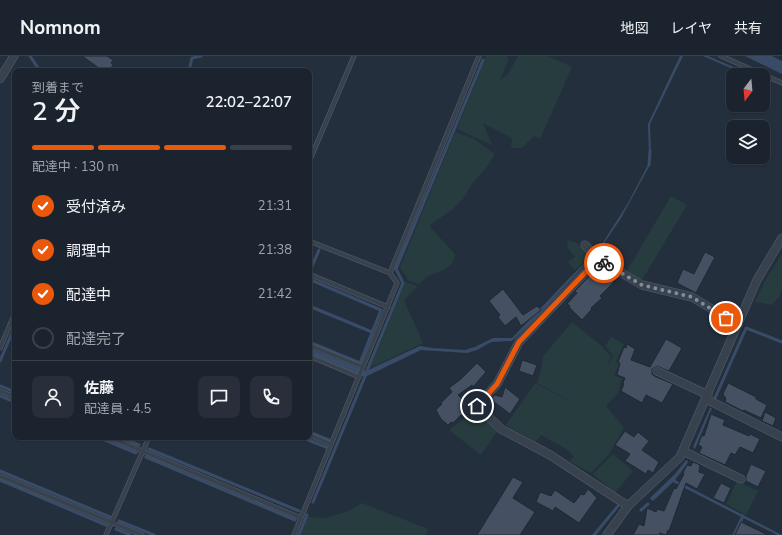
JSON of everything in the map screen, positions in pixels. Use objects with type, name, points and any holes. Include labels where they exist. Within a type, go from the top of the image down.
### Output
[{"type":"street","points":[[0,79],[14,56]]},
{"type":"street","points":[[607,535],[628,506],[680,457],[757,280],[782,238]]},
{"type":"street","points":[[585,245],[598,259],[642,285],[692,297],[738,325]]},
{"type":"street","points":[[598,259],[519,342],[497,384],[477,406],[502,429],[550,455],[628,506]]},
{"type":"street","points":[[657,371],[782,437]]},
{"type":"street","points":[[683,451],[741,479]]},
{"type":"lane","points":[[312,155],[354,56]]},
{"type":"lane","points":[[390,273],[479,56]]},
{"type":"lane","points":[[721,56],[782,83]]},
{"type":"lane","points":[[294,535],[397,283],[390,273],[312,242]]},
{"type":"lane","points":[[312,275],[388,307]]},
{"type":"lane","points":[[0,348],[12,320]]},
{"type":"lane","points":[[312,346],[363,367]]},
{"type":"lane","points":[[312,357],[359,377]]},
{"type":"lane","points":[[0,391],[12,396]]},
{"type":"lane","points":[[312,436],[331,444]]},
{"type":"lane","points":[[115,440],[301,518]]},
{"type":"lane","points":[[106,535],[147,440]]},
{"type":"lane","points":[[0,476],[142,535]]},
{"type":"green space","points":[[486,56],[508,56],[507,59],[509,59],[500,80],[508,74],[518,56],[548,56],[572,67],[540,139],[534,136],[522,148],[511,148],[512,138],[483,123],[492,145],[457,129]]},
{"type":"green space","points":[[455,132],[474,139],[495,154],[486,168],[472,184],[463,199],[453,209],[430,225],[430,227],[455,254],[452,263],[449,266],[424,279],[419,284],[407,280],[400,267]]},
{"type":"green space","points":[[671,196],[687,205],[642,280],[627,271]]},
{"type":"green space","points":[[568,240],[578,244],[591,256],[575,270],[568,262],[575,257],[567,247]]},
{"type":"green space","points":[[781,255],[782,288],[780,296],[772,305],[755,302],[765,281]]},
{"type":"green space","points":[[405,282],[417,286],[404,300],[423,343],[370,368]]},
{"type":"green space","points":[[572,322],[602,346],[611,357],[607,369],[613,356],[605,346],[611,337],[624,344],[616,361],[619,365],[614,375],[622,379],[618,393],[606,406],[624,428],[610,453],[591,473],[569,461],[574,457],[568,450],[541,435],[536,442],[506,425],[535,383],[578,405],[537,383],[542,367],[543,356]]},
{"type":"green space","points":[[476,410],[498,430],[481,455],[449,430]]},
{"type":"green space","points":[[613,454],[633,471],[615,493],[593,474]]},
{"type":"green space","points":[[737,481],[758,491],[746,515],[726,504]]},
{"type":"green space","points":[[362,503],[428,529],[426,535],[301,535],[308,517],[326,518],[349,511]]},
{"type":"water","points":[[680,56],[683,56],[650,124],[651,154],[649,154],[648,124]]},
{"type":"water","points":[[703,56],[708,56],[736,68],[731,68]]},
{"type":"water","points":[[745,56],[772,56],[782,61],[782,74]]},
{"type":"water","points":[[649,163],[651,163],[621,218],[597,252],[628,203]]},
{"type":"water","points":[[592,256],[530,324],[512,341],[491,342],[477,350],[467,353],[421,350],[367,376],[362,376],[312,355],[312,349],[366,371],[420,346],[465,350],[493,338],[512,338]]},
{"type":"water","points":[[710,408],[712,408],[695,449],[693,447]]},
{"type":"water","points":[[686,460],[688,461],[687,464],[675,480],[782,535],[777,535],[673,482],[653,501],[650,498],[675,474]]},
{"type":"water","points":[[617,505],[619,505],[619,507],[596,535],[592,535]]},
{"type":"building","points":[[82,56],[107,56],[113,60],[111,63],[113,64],[111,68],[99,68]]},
{"type":"building","points":[[705,252],[715,257],[696,293],[677,283],[683,269],[694,274]]},
{"type":"building","points":[[597,268],[614,282],[600,296],[602,298],[591,308],[592,309],[582,320],[567,304],[577,293],[575,291]]},
{"type":"building","points":[[503,289],[523,315],[537,306],[541,310],[521,326],[516,317],[505,326],[498,317],[500,315],[489,301]]},
{"type":"building","points":[[666,339],[682,348],[669,371],[657,366],[652,369],[652,374],[654,376],[673,384],[662,403],[646,395],[642,403],[621,391],[625,378],[617,375],[620,363],[618,362],[624,347],[626,348],[627,344],[635,349],[631,360],[650,367]]},
{"type":"building","points":[[522,360],[537,365],[533,376],[519,371]]},
{"type":"building","points":[[477,363],[486,372],[473,387],[472,385],[458,395],[472,408],[467,413],[462,416],[461,415],[453,423],[451,422],[448,425],[441,419],[436,410],[452,392],[449,388],[461,379]]},
{"type":"building","points":[[728,383],[756,397],[756,399],[767,405],[761,418],[725,402],[726,398],[723,394]]},
{"type":"building","points":[[505,387],[520,399],[510,414],[490,399],[495,395],[502,397]]},
{"type":"building","points":[[765,412],[776,418],[773,426],[762,421]]},
{"type":"building","points":[[711,414],[725,420],[723,425],[760,439],[753,453],[740,447],[735,455],[731,453],[725,465],[699,453],[702,447],[698,445],[702,435],[704,436]]},
{"type":"building","points":[[625,431],[634,437],[638,432],[649,441],[642,450],[659,462],[653,473],[648,470],[646,474],[625,461],[630,454],[615,445]]},
{"type":"building","points":[[693,462],[700,465],[699,472],[705,474],[697,489],[686,483],[669,531],[668,530],[666,535],[659,533],[662,535],[633,535],[639,524],[644,526],[647,508],[656,512],[657,509],[664,511],[674,488],[676,489],[684,474],[683,473],[687,465],[691,466]]},
{"type":"building","points":[[751,464],[766,471],[758,487],[746,481],[746,476]]},
{"type":"building","points":[[513,477],[523,482],[513,498],[535,512],[520,535],[477,535]]},
{"type":"building","points":[[721,483],[731,488],[724,503],[713,498]]},
{"type":"building","points":[[588,489],[597,498],[579,523],[555,507],[553,511],[536,502],[540,492],[551,496],[555,490],[574,503],[581,494],[584,495]]},
{"type":"building","points":[[741,522],[768,535],[735,535]]},
{"type":"waterway","points":[[30,56],[38,68]]},
{"type":"waterway","points":[[190,68],[192,58],[201,56]]},
{"type":"waterway","points":[[366,373],[403,283],[396,269],[483,60]]},
{"type":"waterway","points":[[649,165],[650,151]]},
{"type":"waterway","points":[[312,266],[319,250]]},
{"type":"waterway","points":[[312,280],[381,310],[360,363],[312,343]]},
{"type":"waterway","points":[[312,307],[372,332]]},
{"type":"waterway","points":[[715,398],[746,328],[782,342]]},
{"type":"waterway","points":[[0,361],[12,333]]},
{"type":"waterway","points":[[313,502],[366,374]]},
{"type":"waterway","points":[[0,386],[12,391]]},
{"type":"waterway","points":[[0,396],[12,401]]},
{"type":"waterway","points":[[312,433],[329,440]]},
{"type":"waterway","points":[[105,440],[136,453]]},
{"type":"waterway","points":[[127,440],[139,445]]},
{"type":"waterway","points":[[308,440],[326,447]]},
{"type":"waterway","points":[[149,449],[299,511]]},
{"type":"waterway","points":[[146,457],[295,520]]},
{"type":"waterway","points":[[0,471],[110,517]]},
{"type":"waterway","points":[[0,480],[106,525]]},
{"type":"waterway","points":[[641,510],[648,504]]},
{"type":"waterway","points":[[299,535],[307,515]]},
{"type":"waterway","points":[[734,535],[743,516]]},
{"type":"waterway","points":[[119,521],[154,535]]},
{"type":"waterway","points":[[116,529],[130,535]]},
{"type":"way so far","points":[[604,263],[642,285],[692,297],[726,318]]},
{"type":"route","points":[[477,406],[497,384],[519,342],[598,259],[604,263]]}]
